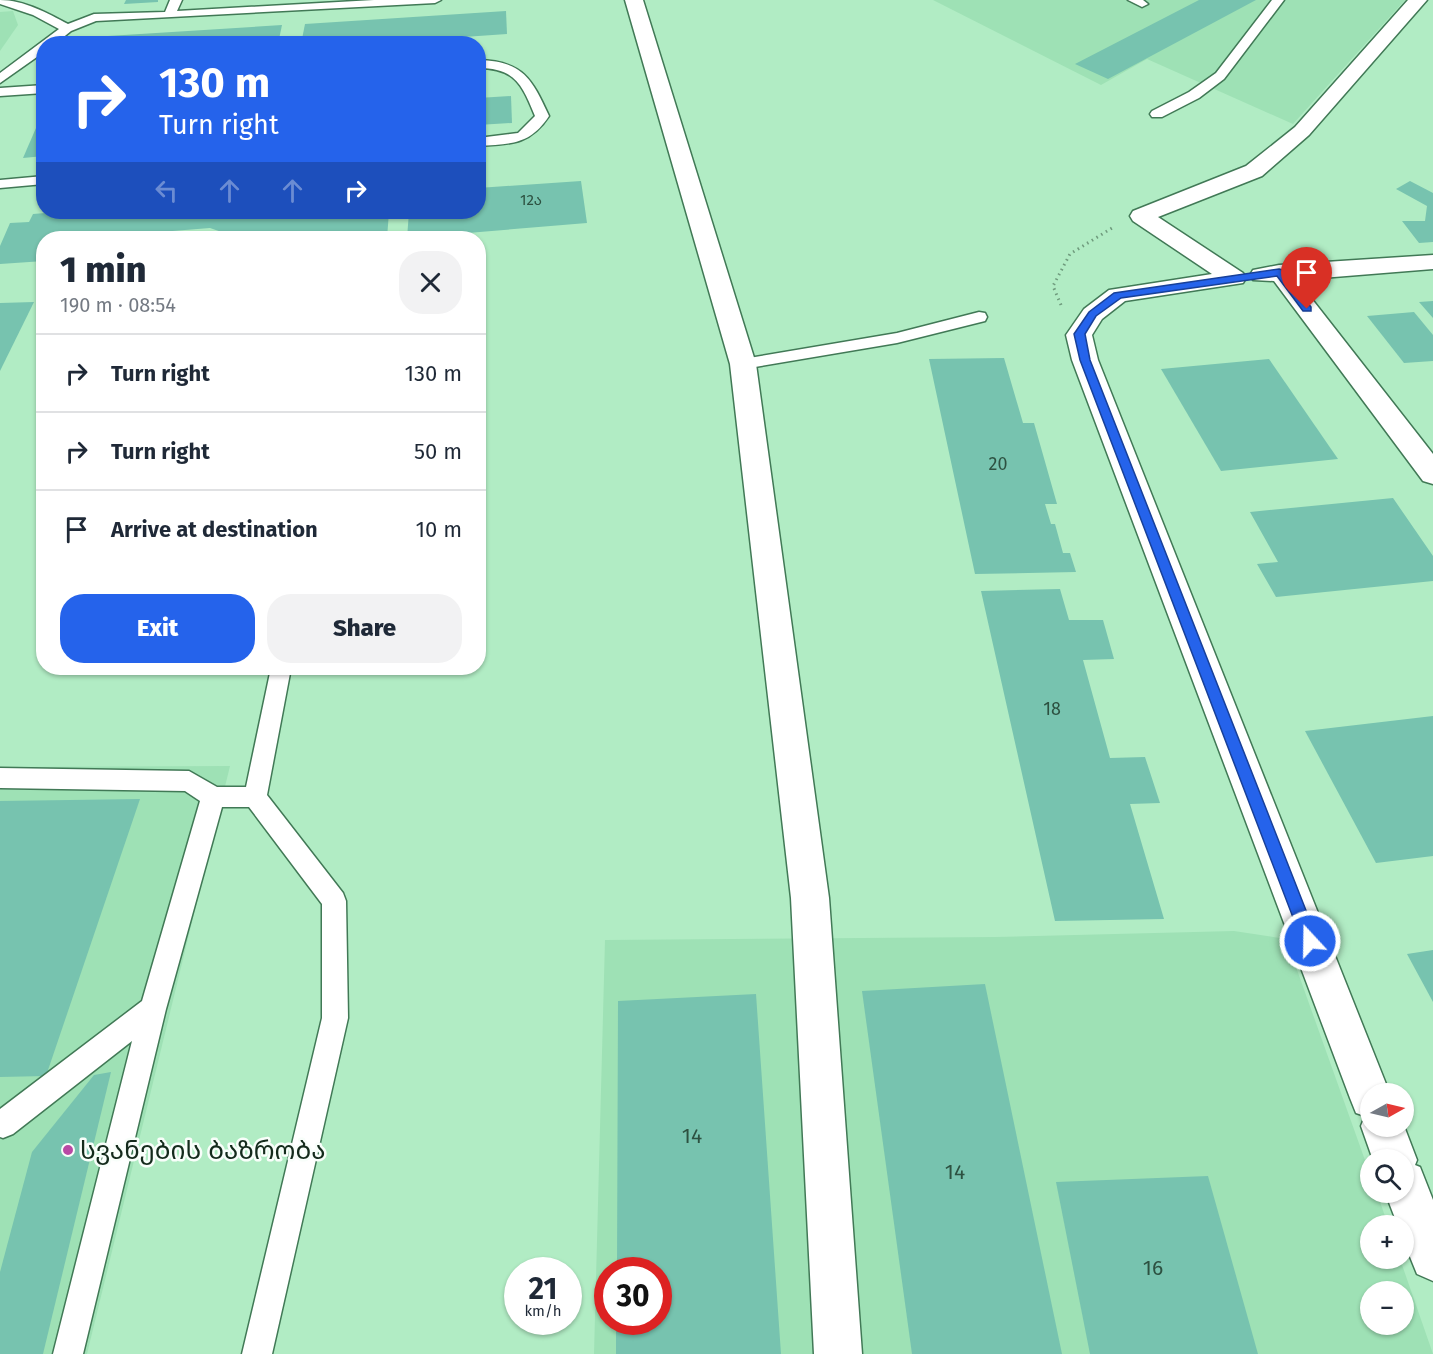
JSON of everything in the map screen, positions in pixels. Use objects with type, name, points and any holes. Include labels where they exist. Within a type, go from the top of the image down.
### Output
[{"type":"street","points":[[634,0],[743,364],[810,898],[838,1354]]},
{"type":"street","points":[[1141,216],[1254,171],[1302,131],[1418,0]]},
{"type":"street","points":[[1141,216],[1234,278]]},
{"type":"street","points":[[1365,1083],[1085,360],[1079,334],[1093,314],[1118,295],[1279,272],[1433,262]]},
{"type":"street","points":[[1279,272],[1433,474]]},
{"type":"street","points":[[1412,1203],[1433,1258]]},
{"type":"lane","points":[[0,0],[37,13],[67,28]]},
{"type":"lane","points":[[170,15],[176,0]]},
{"type":"lane","points":[[57,36],[67,28],[96,14],[170,15],[435,0]]},
{"type":"lane","points":[[1157,114],[1194,95],[1220,76],[1278,0]]},
{"type":"lane","points":[[0,80],[36,52]]},
{"type":"lane","points":[[486,64],[495,63],[514,69],[526,81],[542,116],[536,128],[521,138],[486,141]]},
{"type":"lane","points":[[0,92],[36,90]]},
{"type":"lane","points":[[0,184],[36,181]]},
{"type":"lane","points":[[743,364],[897,338],[979,317]]},
{"type":"lane","points":[[256,1354],[335,1018],[334,901],[255,797],[280,675]]},
{"type":"lane","points":[[0,777],[189,780],[213,797],[255,797]]},
{"type":"lane","points":[[68,1354],[153,1009],[213,797]]},
{"type":"lane","points":[[0,1124],[3,1124],[153,1009]]},
{"type":"path","points":[[1085,360],[1053,286],[1070,254],[1099,234],[1141,216]]},
{"type":"shaded area","points":[[933,0],[1405,0],[1293,124],[1147,59],[1101,85]]},
{"type":"shaded area","points":[[13,11],[18,25],[0,51],[0,12]]},
{"type":"shaded area","name":"სვანების ბაზრობა","points":[[230,766],[87,1354],[0,1354],[0,767]]},
{"type":"shaded area","points":[[1234,931],[1286,939],[1361,1149],[1360,1203],[1380,1203],[1385,1215],[1360,1215],[1360,1269],[1403,1269],[1408,1281],[1360,1281],[1360,1335],[1414,1335],[1414,1299],[1433,1354],[594,1354],[595,1335],[672,1335],[672,1257],[597,1257],[605,940],[995,937]]},
{"type":"building","points":[[126,0],[158,0],[158,2],[124,4]]},
{"type":"building","points":[[1199,0],[1256,0],[1108,79],[1075,64]]},
{"type":"building","points":[[506,11],[507,34],[303,36],[305,24]]},
{"type":"building","points":[[282,25],[280,36],[108,36]]},
{"type":"building","points":[[511,96],[512,123],[486,125],[486,98]]},
{"type":"building","points":[[36,128],[36,157],[23,158]]},
{"type":"building","points":[[581,181],[587,223],[486,231],[408,231],[408,219],[486,219],[486,187]]},
{"type":"building","points":[[1410,181],[1433,193],[1433,242],[1419,243],[1402,221],[1425,221],[1427,206],[1396,189]]},
{"type":"building","points":[[33,214],[36,214],[36,219],[388,219],[388,231],[219,231],[210,228],[172,231],[36,231],[36,262],[0,264],[0,246],[10,223],[29,222]]},
{"type":"building","points":[[1433,301],[1433,318],[1419,302]]},
{"type":"building","points":[[34,302],[0,371],[0,303]]},
{"type":"building","points":[[1414,312],[1433,335],[1433,361],[1404,363],[1367,316]]},
{"type":"building","points":[[1004,358],[1023,423],[1034,423],[1057,504],[1045,504],[1051,524],[1055,524],[1063,553],[1070,553],[1076,572],[975,574],[929,359]]},
{"type":"building","points":[[1269,359],[1338,459],[1221,471],[1161,369]]},
{"type":"building","points":[[1393,498],[1433,556],[1433,581],[1276,597],[1257,564],[1278,562],[1250,512]]},
{"type":"building","points":[[1060,589],[1069,620],[1103,620],[1114,659],[1083,660],[1110,758],[1145,757],[1160,803],[1130,804],[1164,919],[1055,921],[981,591]]},
{"type":"building","points":[[1433,716],[1433,856],[1376,863],[1305,731]]},
{"type":"building","points":[[140,799],[46,1076],[0,1077],[0,801]]},
{"type":"building","points":[[1433,950],[1433,1002],[1407,954]]},
{"type":"building","points":[[985,984],[1062,1354],[912,1354],[862,991]]},
{"type":"building","points":[[756,994],[781,1354],[616,1354],[616,1335],[672,1335],[672,1257],[617,1257],[618,1001]]},
{"type":"building","points":[[111,1072],[43,1354],[0,1354],[0,1272],[32,1152],[94,1075]]},
{"type":"building","points":[[1208,1176],[1258,1354],[1090,1354],[1056,1182]]},
{"type":"place","name":"სვანების ბაზრობა","points":[[68,1150]]},
{"type":"route","points":[[1307,309],[1279,272],[1118,295],[1093,314],[1079,334],[1085,360],[1310,941]]}]
